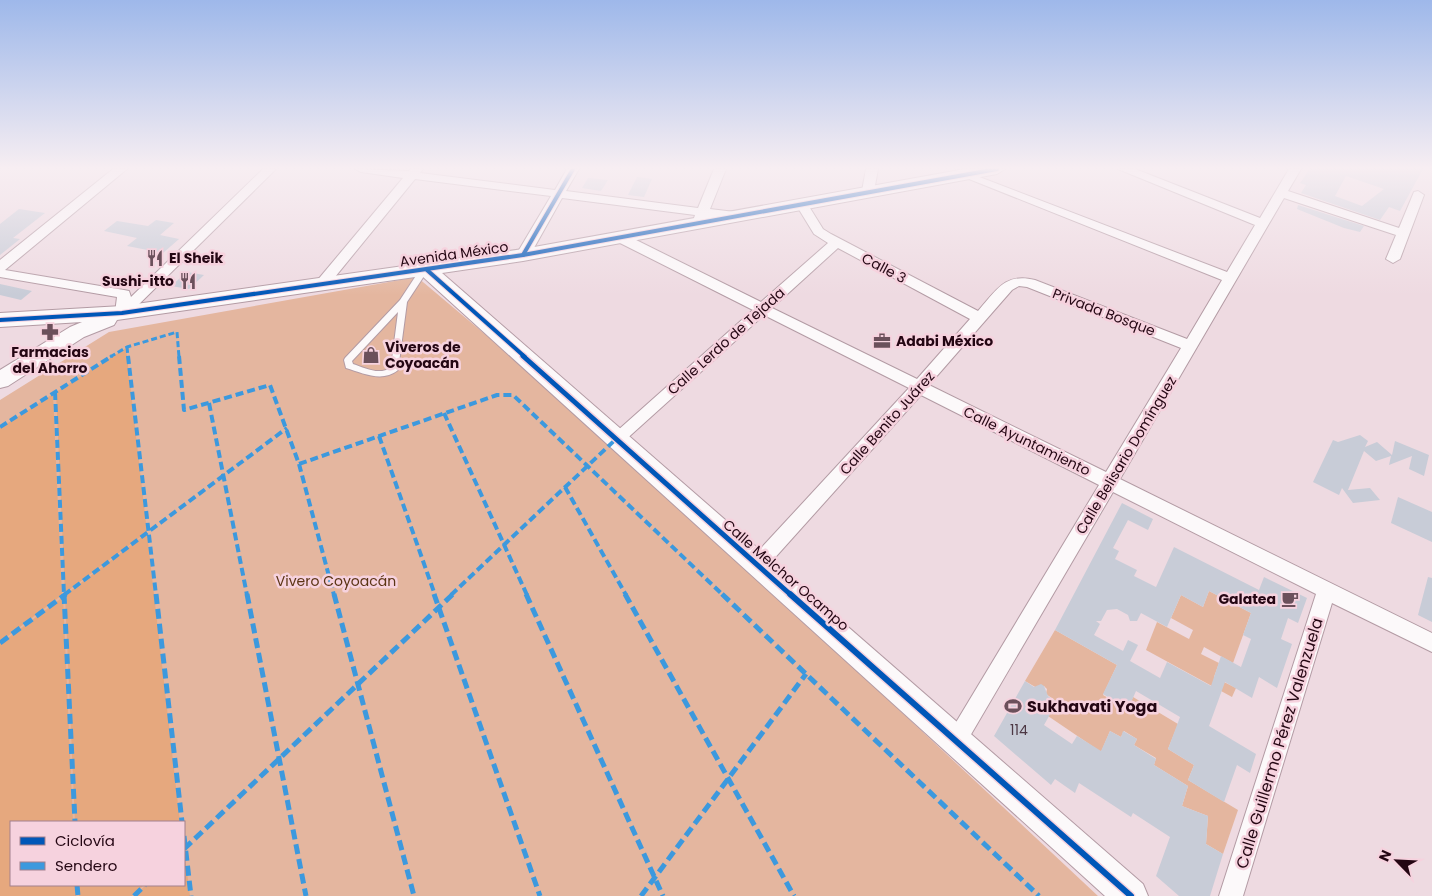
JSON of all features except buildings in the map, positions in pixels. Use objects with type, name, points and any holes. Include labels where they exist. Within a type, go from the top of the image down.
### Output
[{"type":"street","points":[[0,267],[69,211]]},
{"type":"street","points":[[0,380],[77,332],[122,313],[227,211]]},
{"type":"street","points":[[321,285],[382,211]]},
{"type":"street","points":[[523,255],[548,211]]},
{"type":"street","points":[[662,211],[700,217],[703,211]]},
{"type":"street","name":"Avenida México","points":[[0,320],[122,313],[426,270],[621,238],[700,217],[735,216],[761,211]]},
{"type":"street","name":"Calle 3","points":[[806,211],[818,231],[836,243],[980,319]]},
{"type":"street","points":[[1057,211],[1230,278]]},
{"type":"street","points":[[1230,211],[1264,224]]},
{"type":"street","name":"Calle Belisario Domínguez","points":[[956,741],[1271,211]]},
{"type":"street","points":[[1335,211],[1403,233]]},
{"type":"street","points":[[1393,259],[1412,211]]},
{"type":"street","name":"Calle Ayuntamiento","points":[[621,238],[1432,643]]},
{"type":"street","name":"Calle Lerdo de Tejada","points":[[616,439],[836,243]]},
{"type":"street","name":"Calle Melchor Ocampo","points":[[426,270],[1131,896]]},
{"type":"street","points":[[0,273],[124,294],[122,313]]},
{"type":"street","name":"Calle Benito Juárez","points":[[757,565],[1007,287],[1017,281]]},
{"type":"street","name":"Privada Bosque","points":[[1017,281],[1030,283],[1190,346]]},
{"type":"street","name":"Calle Guillermo Pérez Valenzuela","points":[[1231,896],[1326,590]]},
{"type":"lane","points":[[403,302],[395,368],[391,373],[384,376],[349,366],[348,360],[403,302],[426,270]]},
{"type":"green space","name":"Vivero Coyoacán","points":[[417,277],[613,442],[1098,896],[0,896],[0,400],[109,332]]},
{"type":"green space","points":[[1209,591],[1251,613],[1233,663],[1204,647],[1201,654],[1219,663],[1214,677],[1236,688],[1232,697],[1146,650],[1157,622],[1189,639],[1193,630],[1171,618],[1181,595],[1203,607]]},
{"type":"green space","points":[[1055,630],[1117,665],[1103,695],[1128,709],[1133,697],[1178,724],[1168,749],[1194,765],[1188,780],[1238,810],[1223,854],[1206,844],[1208,816],[1182,806],[1188,786],[1154,765],[1156,758],[1134,745],[1137,739],[1124,731],[1121,737],[1110,731],[1101,752],[1048,716],[1056,701],[1046,694],[1047,689],[1044,686],[1037,688],[1025,681]]},
{"type":"shaded area","points":[[126,348],[147,532],[65,593],[56,392]]},
{"type":"shaded area","points":[[53,394],[62,595],[0,642],[0,428]]},
{"type":"shaded area","points":[[147,533],[180,821],[75,821],[65,595]]},
{"type":"shaded area","points":[[63,597],[73,821],[10,821],[10,886],[76,886],[76,896],[0,896],[0,644]]},
{"type":"shaded area","points":[[185,857],[190,896],[134,896],[145,886],[185,886]]},
{"type":"shaded area","points":[[78,886],[143,886],[132,896],[79,896]]},
{"type":"marked path","points":[[0,427],[127,347],[177,332],[184,410],[270,385],[299,464],[497,395],[513,395],[1039,896]]},
{"type":"marked path","points":[[127,347],[182,821]]},
{"type":"marked path","points":[[55,392],[75,821]]},
{"type":"marked path","points":[[209,403],[306,896]]},
{"type":"marked path","points":[[444,413],[663,896]]},
{"type":"marked path","points":[[0,643],[287,428]]},
{"type":"marked path","points":[[379,436],[540,896]]},
{"type":"marked path","points":[[185,848],[616,439]]},
{"type":"marked path","points":[[299,464],[414,896]]},
{"type":"marked path","points":[[565,487],[794,896]]},
{"type":"marked path","points":[[641,896],[806,674]]},
{"type":"marked path","points":[[185,845],[191,896]]},
{"type":"marked path","points":[[77,886],[78,896]]},
{"type":"marked path","points":[[134,896],[144,886]]},
{"type":"cycle path","points":[[523,255],[549,211]]},
{"type":"cycle path","points":[[0,320],[122,313],[523,255],[761,211]]},
{"type":"cycle path","points":[[427,270],[1131,896]]},
{"type":"place","name":"El Sheik","points":[[155,258]]},
{"type":"place","name":"Sushi-itto","points":[[188,281]]},
{"type":"place","name":"Farmacias del Ahorro","points":[[50,332]]},
{"type":"place","name":"Adabi México","points":[[882,341]]},
{"type":"place","name":"Viveros de Coyoacán","points":[[371,355]]},
{"type":"place","name":"Galatea","points":[[1290,599]]},
{"type":"place","name":"Sukhavati Yoga","points":[[1013,706]]}]
